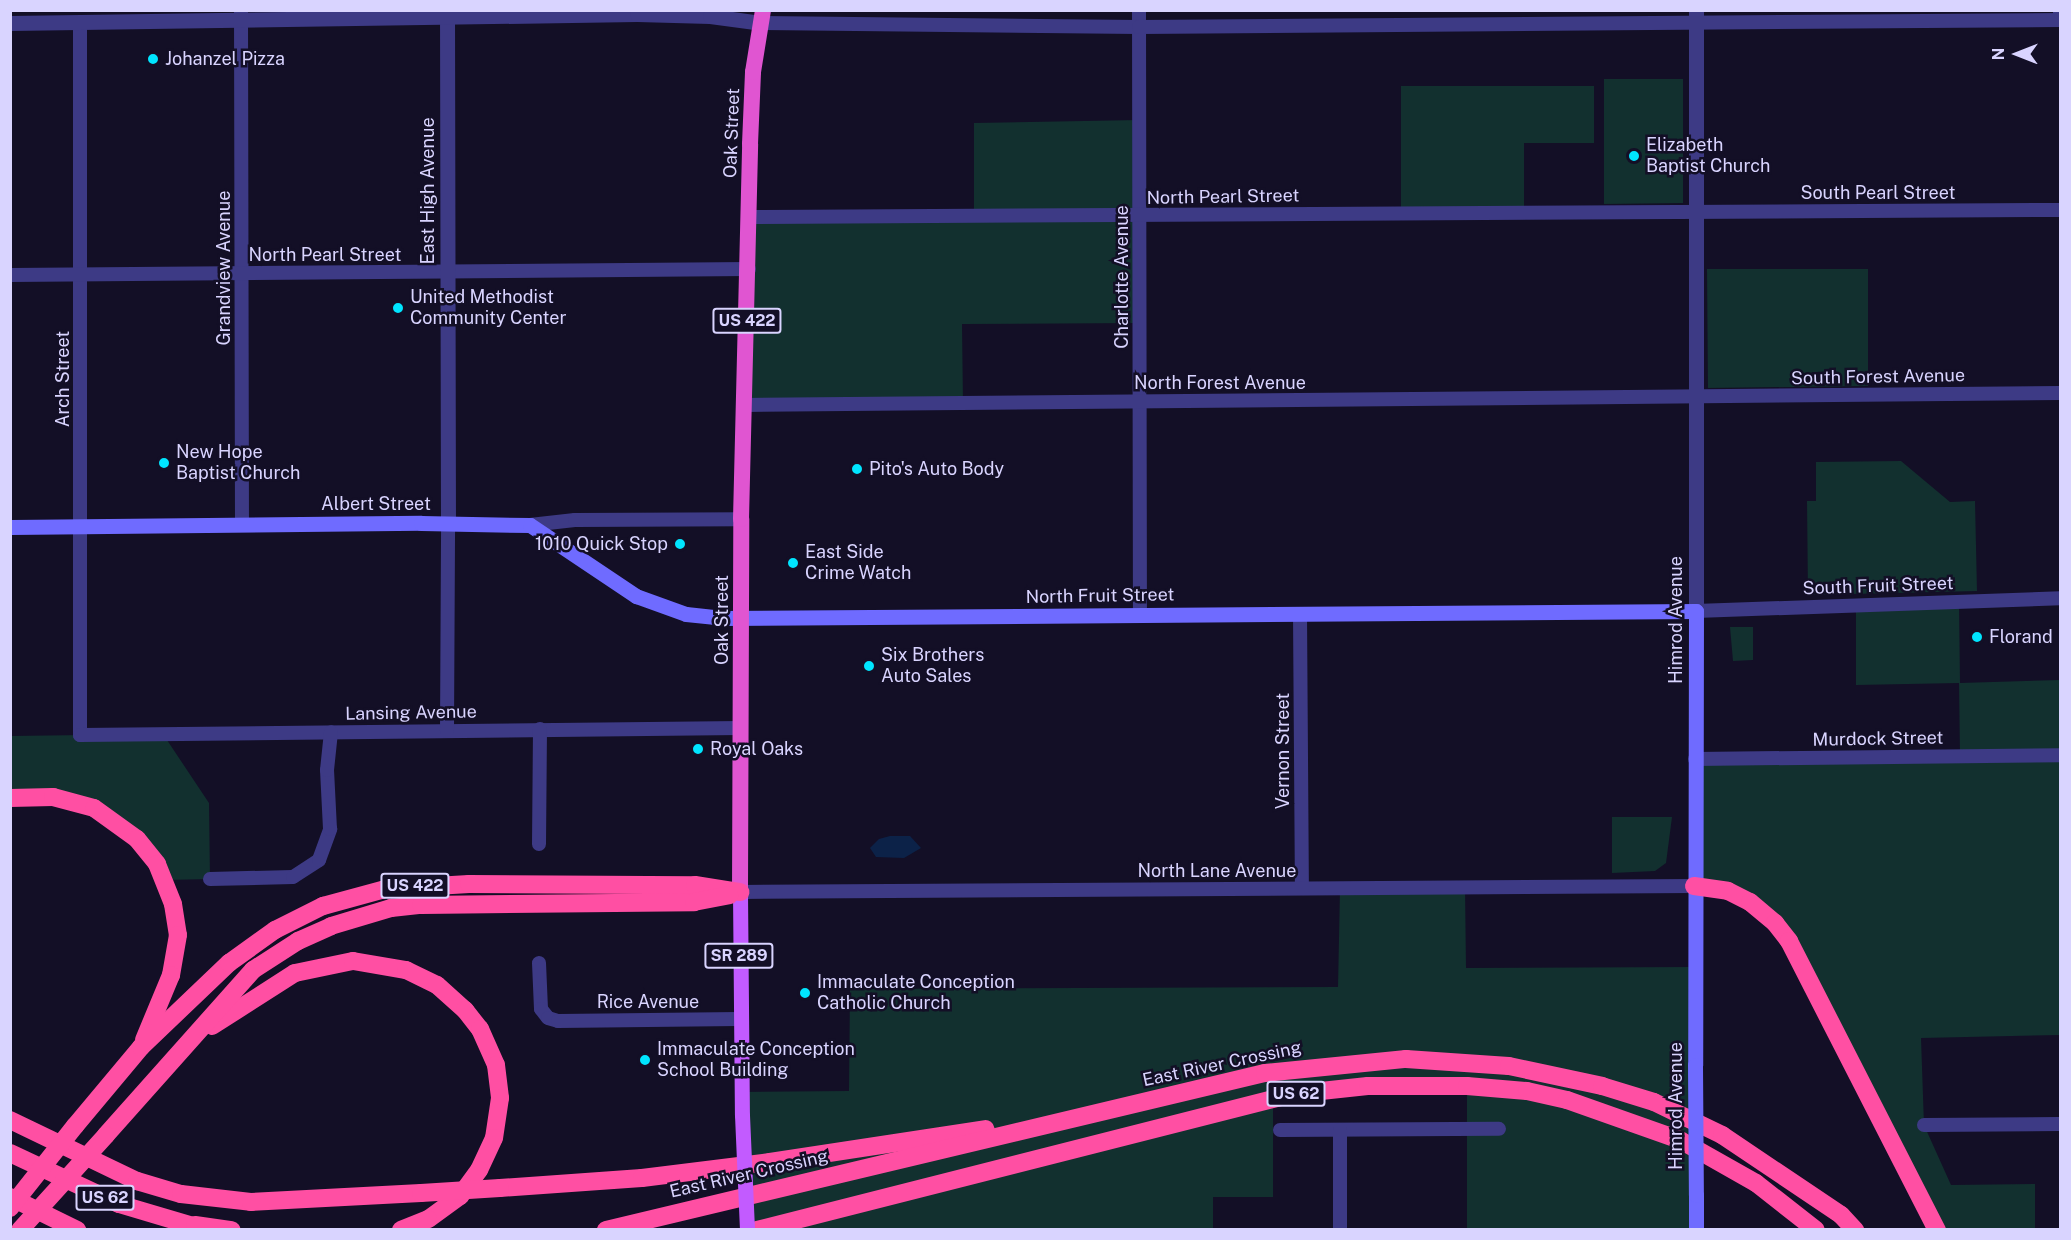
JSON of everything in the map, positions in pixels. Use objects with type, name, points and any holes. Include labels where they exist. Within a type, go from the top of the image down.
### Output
[{"type":"highway","name":"Oak Street","points":[[740,892],[741,519],[752,98],[762,17]]},
{"type":"highway","points":[[10,798],[53,797],[105,814],[137,839],[165,880],[177,921],[176,950],[167,985],[141,1047]]},
{"type":"highway","name":"US 422","points":[[10,1208],[141,1047],[252,945],[303,915],[362,894],[469,884],[695,885],[740,892]]},
{"type":"highway","points":[[1694,886],[1728,891],[1750,902],[1775,923],[1789,941],[1937,1230]]},
{"type":"highway","name":"US 422","points":[[20,1230],[253,970],[298,941],[349,919],[431,904],[694,902],[740,892]]},
{"type":"highway","points":[[186,1044],[264,990],[295,973],[325,964],[353,961],[388,965],[427,979],[452,997],[480,1029],[489,1047],[498,1078],[500,1116],[485,1160],[460,1196],[428,1219],[401,1230]]},
{"type":"highway","name":"East River Crossing","points":[[606,1230],[1264,1073],[1325,1065],[1406,1059],[1509,1066],[1602,1086],[1654,1102],[1722,1135],[1841,1215],[1855,1230]]},
{"type":"highway","name":"US 62","points":[[757,1230],[1293,1095],[1368,1086],[1467,1086],[1527,1091],[1567,1100],[1680,1140],[1756,1183],[1816,1230]]},
{"type":"highway","points":[[10,1120],[137,1181],[181,1194],[251,1202],[642,1178],[770,1162],[1120,1107]]},
{"type":"highway","name":"US 62","points":[[10,1153],[120,1204],[206,1230]]},
{"type":"highway","name":"US 62","points":[[10,1197],[78,1230]]},
{"type":"highway","points":[[178,1223],[232,1230]]},
{"type":"main road","name":"Albert Street","points":[[10,527],[530,525]]},
{"type":"main road","name":"North Fruit Street","points":[[530,525],[654,604],[700,617],[741,619],[1696,610]]},
{"type":"main road","name":"Himrod Avenue","points":[[1696,610],[1694,886],[1696,1230]]},
{"type":"main road","name":"Oak Street","points":[[740,892],[739,1019],[747,1230]]},
{"type":"street","name":"Charlotte Avenue","points":[[1139,10],[1140,615]]},
{"type":"street","points":[[10,24],[241,15],[637,12],[710,16],[1139,27],[1696,16],[2061,20]]},
{"type":"street","name":"East High Avenue","points":[[447,14],[447,731]]},
{"type":"street","name":"Grandview Avenue","points":[[241,15],[242,525]]},
{"type":"street","name":"Himrod Avenue","points":[[1696,16],[1696,610]]},
{"type":"street","name":"Arch Street","points":[[80,23],[80,735]]},
{"type":"street","name":"South Pearl Street","points":[[1696,212],[2061,210]]},
{"type":"street","name":"North Pearl Street","points":[[750,217],[1696,212]]},
{"type":"street","name":"North Pearl Street","points":[[10,275],[749,269]]},
{"type":"street","name":"South Forest Avenue","points":[[1696,397],[2061,393]]},
{"type":"street","name":"North Forest Avenue","points":[[744,405],[1696,397]]},
{"type":"street","name":"Albert Street","points":[[530,525],[575,520],[741,519]]},
{"type":"street","name":"South Fruit Street","points":[[1696,610],[2061,598]]},
{"type":"street","name":"Vernon Street","points":[[1300,614],[1302,888]]},
{"type":"street","name":"Lansing Avenue","points":[[80,735],[741,728]]},
{"type":"street","points":[[539,844],[540,729]]},
{"type":"street","points":[[210,879],[283,879],[312,868],[325,850],[330,829],[327,770],[330,732]]},
{"type":"street","name":"Murdock Street","points":[[1695,759],[2061,755]]},
{"type":"street","name":"North Lane Avenue","points":[[740,892],[1694,886]]},
{"type":"street","name":"Rice Avenue","points":[[539,963],[541,1009],[548,1018],[558,1021],[739,1019]]},
{"type":"street","points":[[1924,1125],[2061,1124]]},
{"type":"street","points":[[1280,1130],[1499,1129]]},
{"type":"street","points":[[1340,1130],[1340,1230]]},
{"type":"green space","points":[[1604,79],[1683,79],[1683,203],[1604,204]]},
{"type":"green space","points":[[1401,86],[1594,86],[1594,143],[1524,143],[1524,213],[1401,214]]},
{"type":"green space","points":[[1139,120],[1140,323],[962,324],[963,403],[744,405],[750,217],[974,216],[974,123]]},
{"type":"green space","points":[[1707,269],[1868,269],[1868,386],[1708,388]]},
{"type":"green space","points":[[1901,461],[1950,502],[1975,501],[1977,591],[1808,595],[1807,501],[1816,501],[1816,462]]},
{"type":"green space","points":[[1959,601],[1960,683],[2060,680],[2060,1035],[1921,1038],[1924,1125],[1951,1185],[2035,1184],[2035,1229],[1937,1229],[1799,960],[1759,908],[1694,886],[1695,759],[1960,756],[1959,683],[1856,685],[1856,605]]},
{"type":"green space","points":[[1730,627],[1753,627],[1753,660],[1733,661]]},
{"type":"green space","points":[[163,734],[209,803],[210,879],[165,880],[105,814],[11,798],[10,736]]},
{"type":"green space","points":[[1612,817],[1672,817],[1666,863],[1655,871],[1612,873]]},
{"type":"green space","points":[[1465,887],[1466,968],[1694,967],[1696,1229],[1467,1229],[1467,1087],[1273,1100],[1273,1197],[1213,1197],[1213,1229],[748,1229],[741,1092],[849,1091],[850,989],[1338,987],[1340,889]]},
{"type":"water","points":[[890,836],[910,836],[921,848],[904,858],[876,857],[870,848],[879,839]]},
{"type":"place","name":"Johanzel Pizza","points":[[153,59]]},
{"type":"place","name":"Elizabeth Baptist Church","points":[[1634,156]]},
{"type":"place","name":"United Methodist Community Center","points":[[398,308]]},
{"type":"place","name":"New Hope Baptist Church","points":[[164,463]]},
{"type":"place","name":"Pito's Auto Body","points":[[857,469]]},
{"type":"place","name":"1010 Quick Stop","points":[[680,544]]},
{"type":"place","name":"East Side Crime Watch","points":[[793,563]]},
{"type":"place","name":"Florand","points":[[1977,637]]},
{"type":"place","name":"Six Brothers Auto Sales","points":[[869,666]]},
{"type":"place","name":"Royal Oaks","points":[[698,749]]},
{"type":"place","name":"Immaculate Conception Catholic Church","points":[[805,993]]},
{"type":"place","name":"Immaculate Conception School Building","points":[[645,1060]]}]
